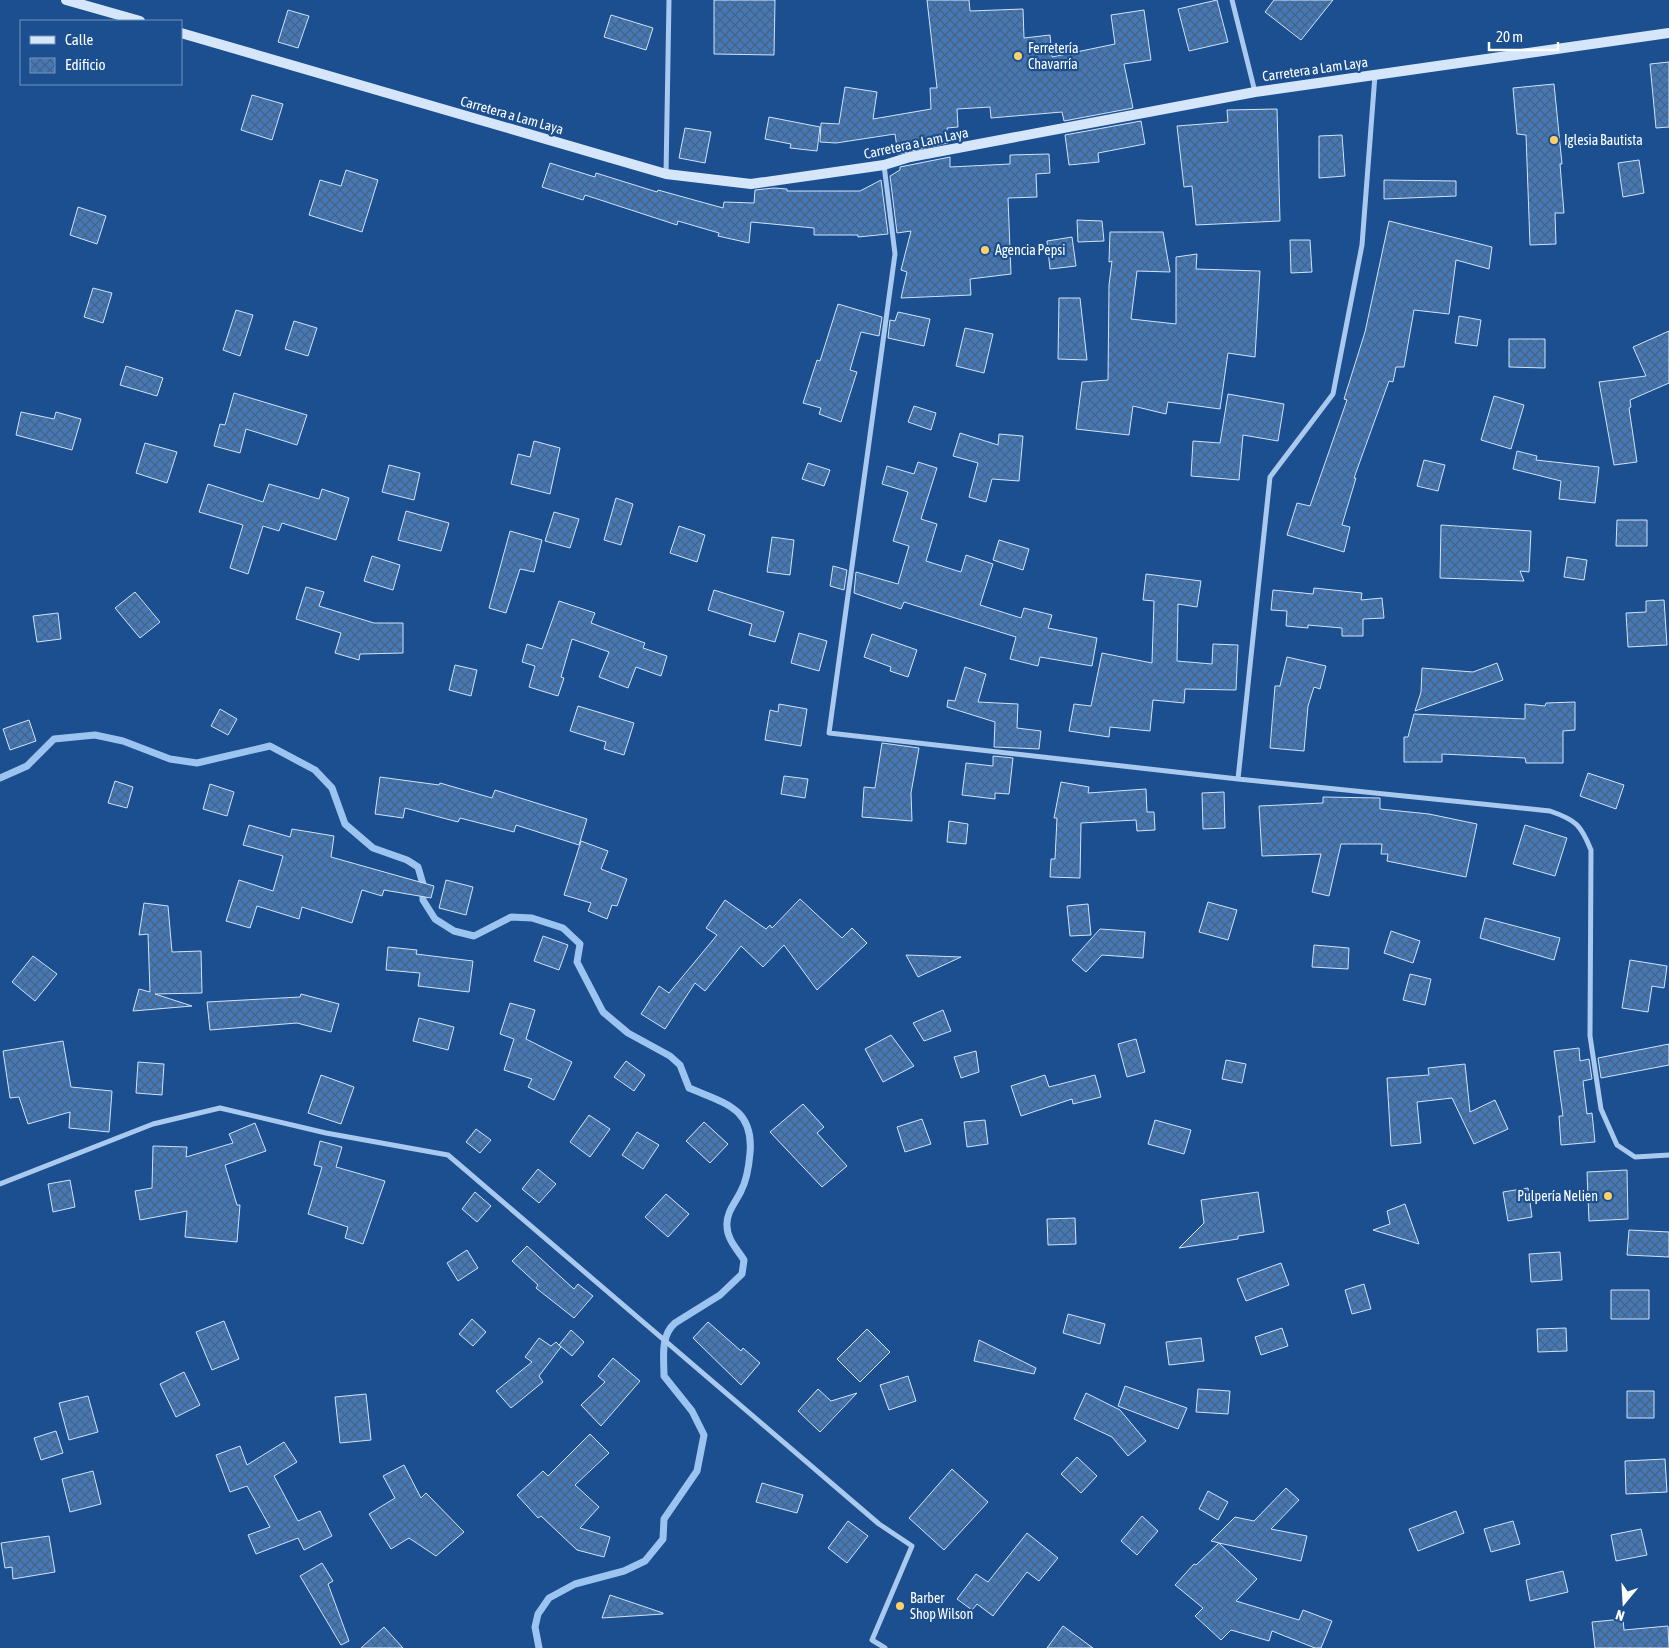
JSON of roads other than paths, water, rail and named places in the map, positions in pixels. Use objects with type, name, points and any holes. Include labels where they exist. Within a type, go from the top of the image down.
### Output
[{"type":"main road","points":[[66,0],[136,20]]},
{"type":"main road","name":"Carretera a Lam Laya","points":[[182,33],[666,174],[751,184],[884,165],[910,158],[1255,92],[1669,34]]},
{"type":"street","points":[[666,174],[669,0]]},
{"type":"street","points":[[1232,0],[1255,92]]},
{"type":"street","points":[[1238,779],[1270,477],[1333,394],[1362,245],[1376,74]]},
{"type":"street","points":[[884,165],[895,254],[829,732],[1238,779],[1550,811],[1571,818],[1583,830],[1591,850],[1590,1036],[1601,1109],[1617,1145],[1635,1157],[1669,1155]]},
{"type":"street","points":[[0,1184],[153,1124],[220,1108],[326,1133],[448,1155],[879,1524],[912,1546],[872,1640],[885,1648]]},
{"type":"waterway","points":[[0,778],[27,766],[54,739],[95,735],[123,741],[170,759],[197,763],[270,746],[315,770],[332,788],[345,824],[373,848],[407,860],[418,867],[423,884],[423,900],[435,919],[454,931],[474,936],[511,917],[532,918],[563,928],[580,944],[577,962],[603,1012],[628,1033],[670,1056],[680,1065],[689,1088],[725,1103],[742,1117],[750,1138],[749,1162],[745,1182],[727,1221],[727,1231],[744,1260],[742,1274],[720,1295],[675,1323],[667,1334],[664,1348],[664,1376],[692,1411],[704,1435],[697,1471],[664,1519],[663,1539],[645,1561],[624,1571],[575,1584],[549,1598],[538,1614],[535,1627],[539,1648]]},
{"type":"place","name":"Ferretería Chavarría","points":[[1018,56]]},
{"type":"place","name":"Iglesia Bautista","points":[[1554,140]]},
{"type":"place","name":"Agencia Pepsi","points":[[985,250]]},
{"type":"place","name":"Pulpería Nelien","points":[[1608,1196]]},
{"type":"place","name":"Barber Shop Wilson","points":[[900,1606]]}]
